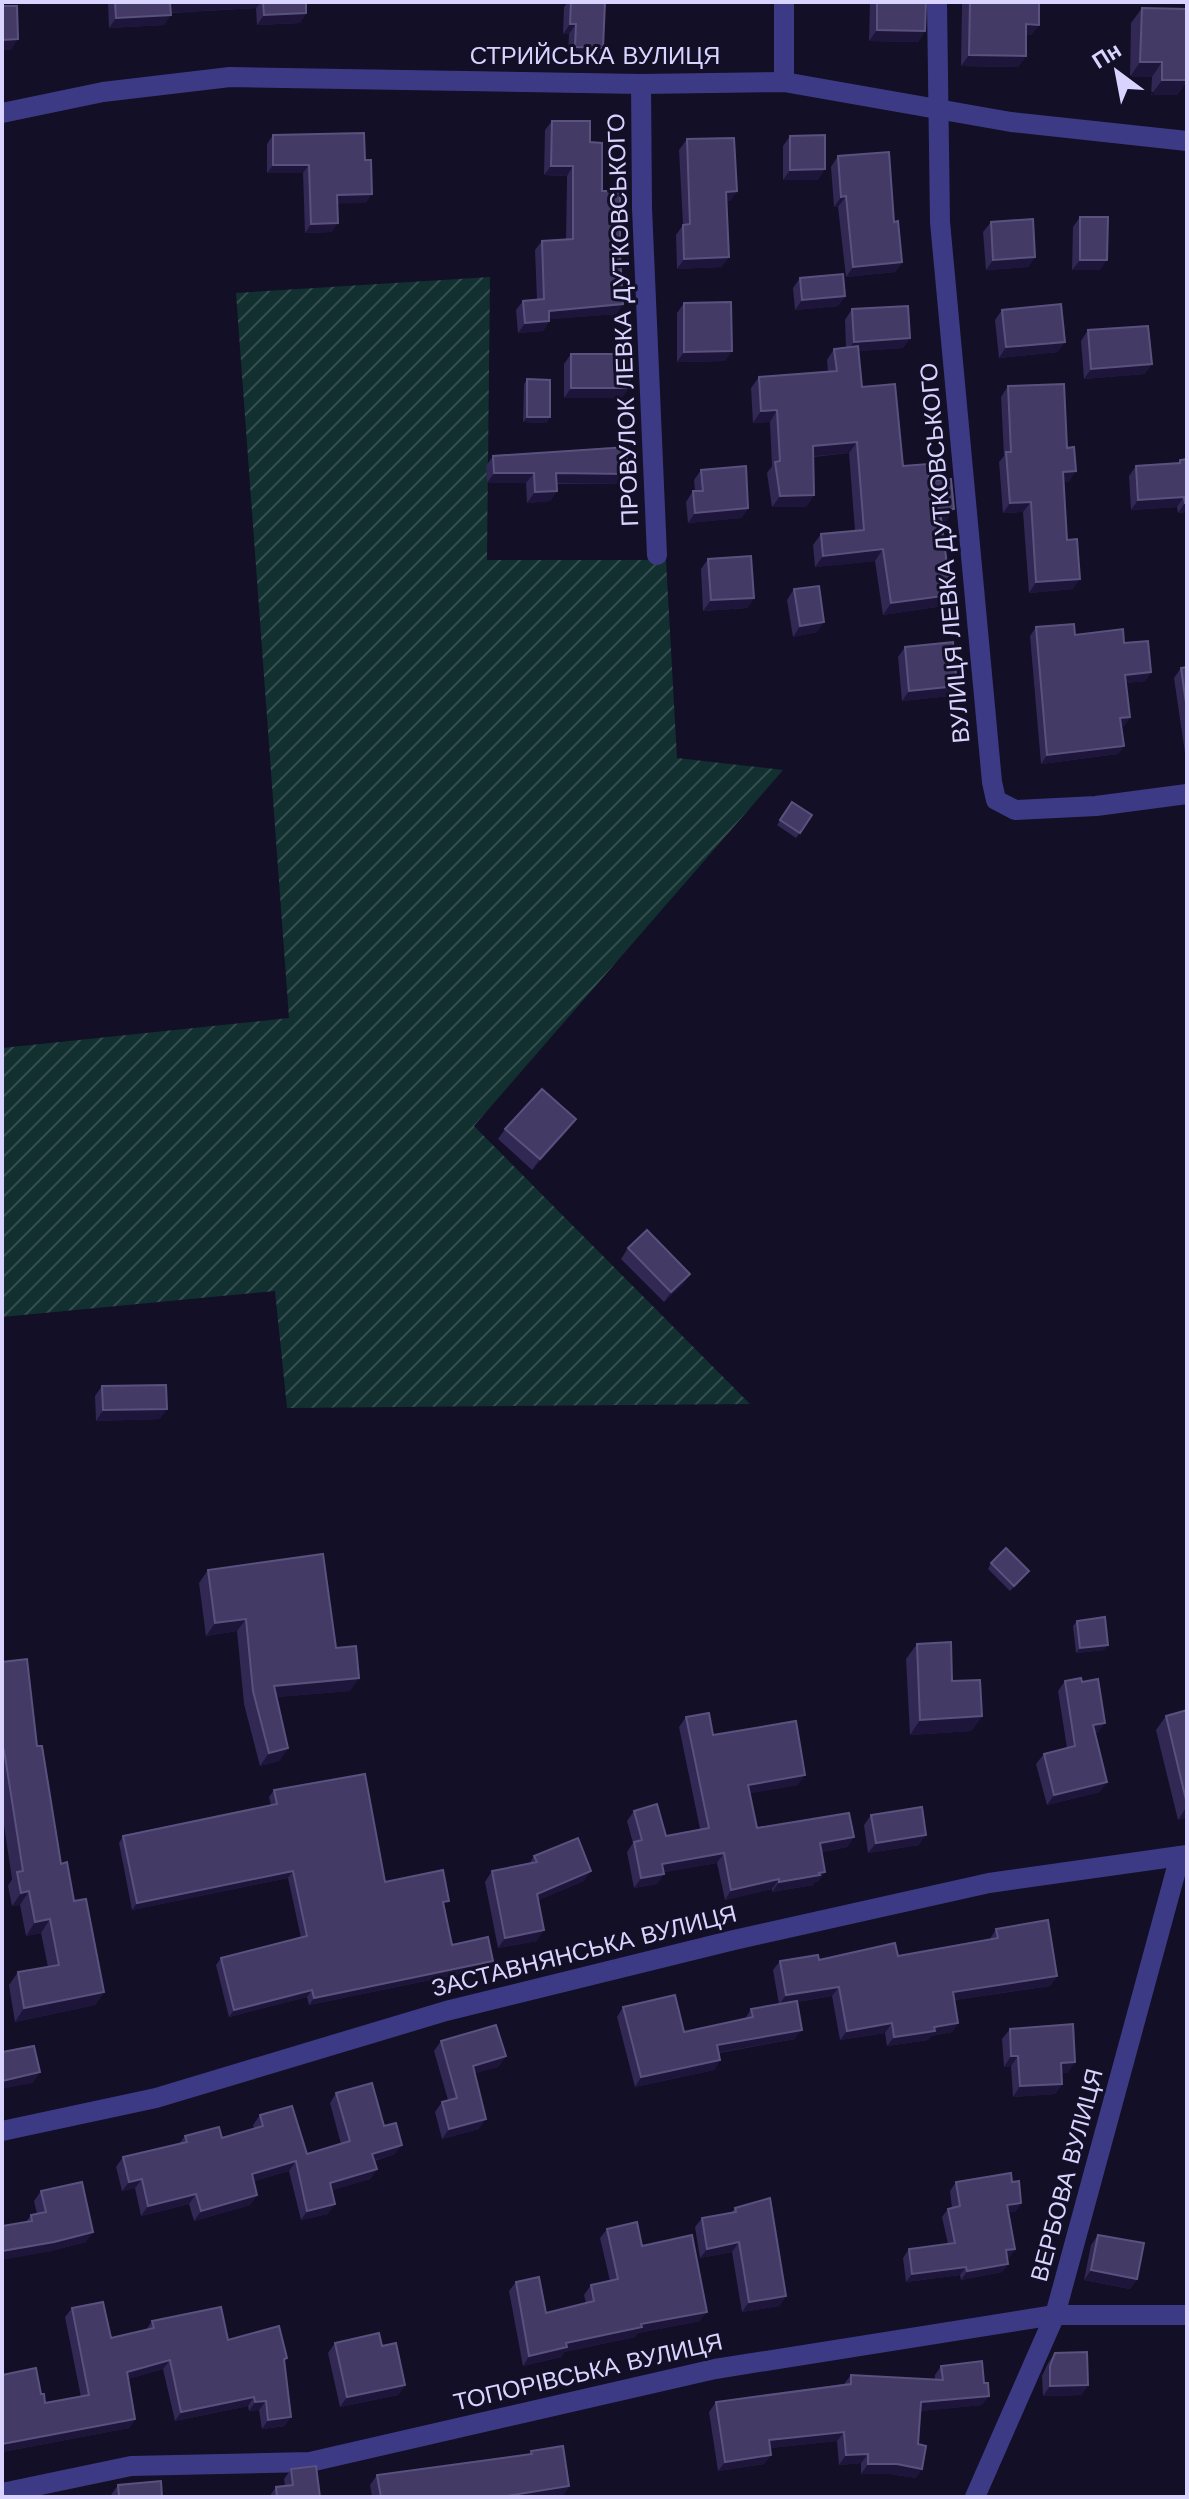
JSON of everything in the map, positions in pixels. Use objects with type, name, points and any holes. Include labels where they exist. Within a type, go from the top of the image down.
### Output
[{"type":"street","points":[[784,2],[784,82]]},
{"type":"street","points":[[937,2],[937,108]]},
{"type":"street","name":"СТРИЙСЬКА ВУЛИЦЯ","points":[[2,113],[103,92],[230,77],[641,84],[784,82],[1011,122],[1187,141]]},
{"type":"street","name":"ПРОВУЛОК ЛЕВКА ДУТКОВСЬКОГО","points":[[641,84],[642,208],[657,555]]},
{"type":"street","name":"ВУЛИЦЯ ЛЕВКА ДУТКОВСЬКОГО","points":[[937,108],[940,222],[996,800],[1015,810],[1096,806],[1187,794]]},
{"type":"street","name":"ЗАСТАВНЯНСЬКА ВУЛИЦЯ","points":[[2,2131],[156,2098],[446,2011],[734,1940],[989,1883],[1184,1856]]},
{"type":"street","name":"ВЕРБОВА ВУЛИЦЯ","points":[[975,2497],[1055,2315],[1184,1856]]},
{"type":"street","name":"ТОПОРІВСЬКА ВУЛИЦЯ","points":[[2,2493],[131,2466],[310,2462],[715,2369],[1055,2315],[1187,2315]]},
{"type":"green space","points":[[490,277],[487,560],[666,560],[677,758],[783,770],[474,1126],[750,1404],[287,1408],[275,1291],[2,1317],[2,1048],[289,1018],[236,293]]},
{"type":"building","points":[[115,2],[195,2],[170,3],[171,15],[116,18]]},
{"type":"building","points":[[263,2],[306,2],[306,13],[264,15]]},
{"type":"building","points":[[571,2],[605,2],[603,48],[575,47],[576,24],[570,24]]},
{"type":"building","points":[[877,2],[926,2],[925,31],[877,30]]},
{"type":"building","points":[[970,2],[1039,2],[1039,25],[1026,24],[1026,56],[969,55]]},
{"type":"building","points":[[2,6],[17,6],[18,39],[2,40]]},
{"type":"building","points":[[1142,8],[1187,9],[1187,80],[1162,80],[1162,62],[1140,62]]},
{"type":"building","points":[[552,121],[590,121],[590,142],[602,143],[602,191],[620,191],[623,304],[549,311],[549,321],[525,323],[523,301],[544,299],[542,241],[573,239],[573,166],[551,166]]},
{"type":"building","points":[[364,133],[365,160],[371,160],[372,194],[337,195],[338,223],[311,224],[309,165],[273,165],[273,135]]},
{"type":"building","points":[[825,135],[825,169],[790,170],[790,136]]},
{"type":"building","points":[[734,138],[737,191],[726,192],[729,257],[684,259],[683,225],[690,224],[687,139]]},
{"type":"building","points":[[889,152],[894,222],[898,221],[902,262],[853,267],[846,196],[841,197],[838,156]]},
{"type":"building","points":[[1080,217],[1108,217],[1107,260],[1080,260]]},
{"type":"building","points":[[1033,219],[1035,257],[993,260],[991,222]]},
{"type":"building","points":[[843,274],[845,296],[802,300],[800,278]]},
{"type":"building","points":[[731,302],[732,351],[684,352],[684,303]]},
{"type":"building","points":[[1061,304],[1065,342],[1006,347],[1002,310]]},
{"type":"building","points":[[908,306],[910,338],[854,342],[852,309]]},
{"type":"building","points":[[1148,326],[1152,364],[1091,369],[1088,330]]},
{"type":"building","points":[[858,346],[862,387],[895,384],[903,466],[928,464],[929,480],[951,479],[954,509],[940,511],[951,595],[891,603],[883,549],[823,556],[821,534],[864,530],[857,442],[813,446],[814,495],[780,496],[775,462],[780,461],[777,410],[761,411],[759,377],[837,371],[834,349]]},
{"type":"building","points":[[571,354],[629,354],[629,388],[571,388]]},
{"type":"building","points":[[527,379],[550,380],[550,417],[527,417]]},
{"type":"building","points":[[1064,384],[1067,448],[1074,447],[1076,471],[1063,472],[1067,540],[1077,539],[1080,579],[1036,582],[1031,502],[1010,503],[1006,452],[1011,452],[1008,386]]},
{"type":"building","points":[[627,447],[627,474],[556,473],[557,491],[535,492],[534,473],[494,473],[493,456]]},
{"type":"building","points":[[1187,459],[1187,503],[1184,497],[1138,500],[1136,466],[1180,463],[1180,460]]},
{"type":"building","points":[[746,466],[748,508],[695,513],[693,491],[703,491],[701,470]]},
{"type":"building","points":[[751,556],[754,598],[711,600],[708,559]]},
{"type":"building","points":[[819,586],[824,622],[800,626],[794,589]]},
{"type":"building","points":[[1074,624],[1075,635],[1123,629],[1124,643],[1148,641],[1151,672],[1125,675],[1130,717],[1120,718],[1124,746],[1047,755],[1036,627]]},
{"type":"building","points":[[953,642],[957,686],[909,691],[905,647]]},
{"type":"building","points":[[1187,667],[1187,710],[1181,668]]},
{"type":"building","points":[[792,802],[812,815],[800,833],[780,820]]},
{"type":"building","points":[[542,1089],[576,1119],[540,1159],[505,1129]]},
{"type":"building","points":[[647,1230],[690,1274],[671,1292],[628,1248]]},
{"type":"building","points":[[166,1385],[167,1409],[103,1410],[102,1386]]},
{"type":"building","points":[[1006,1548],[1029,1571],[1014,1586],[991,1563]]},
{"type":"building","points":[[323,1554],[336,1648],[356,1646],[359,1678],[274,1686],[288,1748],[269,1753],[253,1691],[246,1619],[215,1623],[208,1570]]},
{"type":"building","points":[[1105,1617],[1108,1645],[1080,1648],[1077,1621]]},
{"type":"building","points":[[951,1642],[952,1681],[980,1680],[982,1716],[920,1720],[917,1644]]},
{"type":"building","points":[[27,1659],[37,1746],[42,1746],[61,1864],[67,1862],[74,1901],[86,1899],[104,1992],[24,2008],[18,1972],[59,1965],[50,1919],[35,1922],[29,1891],[21,1893],[17,1872],[23,1871],[2,1750],[2,1662]]},
{"type":"building","points":[[1081,1678],[1082,1682],[1098,1679],[1105,1723],[1093,1725],[1107,1782],[1054,1795],[1044,1754],[1075,1746],[1065,1681]]},
{"type":"building","points":[[1187,1710],[1187,1804],[1166,1716]]},
{"type":"building","points":[[709,1713],[713,1735],[796,1721],[805,1775],[748,1785],[757,1828],[849,1813],[854,1837],[820,1843],[825,1872],[731,1890],[724,1853],[662,1864],[664,1874],[641,1878],[634,1842],[642,1840],[634,1811],[657,1804],[666,1836],[709,1828],[686,1717]]},
{"type":"building","points":[[365,1774],[385,1882],[443,1870],[449,1901],[443,1902],[452,1945],[488,1937],[493,1961],[314,1998],[312,1990],[234,2010],[221,1958],[307,1936],[293,1871],[137,1903],[123,1836],[277,1804],[274,1790]]},
{"type":"building","points":[[922,1807],[926,1835],[876,1843],[871,1815]]},
{"type":"building","points":[[578,1838],[591,1871],[537,1894],[544,1930],[505,1938],[492,1871],[537,1862],[534,1856]]},
{"type":"building","points":[[1048,1920],[1057,1976],[953,1992],[958,2023],[934,2027],[935,2031],[894,2037],[892,2023],[847,2031],[839,1987],[786,1995],[780,1961],[818,1955],[819,1960],[895,1943],[898,1956],[998,1938],[996,1929]]},
{"type":"building","points":[[675,1995],[684,2032],[753,2017],[751,2009],[797,2001],[802,2030],[717,2045],[720,2060],[641,2077],[623,2007]]},
{"type":"building","points":[[1073,2024],[1075,2062],[1061,2063],[1062,2084],[1020,2086],[1018,2056],[1011,2056],[1010,2029]]},
{"type":"building","points":[[496,2025],[506,2056],[473,2066],[486,2119],[449,2129],[442,2102],[457,2098],[441,2041]]},
{"type":"building","points":[[34,2046],[40,2072],[2,2081],[2,2052]]},
{"type":"building","points":[[372,2083],[384,2126],[396,2123],[402,2145],[372,2154],[377,2169],[330,2183],[335,2204],[307,2211],[296,2161],[252,2174],[257,2195],[201,2211],[196,2194],[148,2206],[142,2179],[129,2182],[123,2157],[187,2142],[185,2136],[219,2127],[222,2138],[263,2126],[260,2115],[292,2106],[307,2154],[350,2141],[336,2093]]},
{"type":"building","points":[[1011,2173],[1012,2182],[1019,2181],[1021,2203],[1007,2205],[1015,2249],[1006,2250],[1008,2264],[967,2271],[966,2267],[912,2274],[909,2249],[955,2243],[948,2209],[960,2206],[956,2182]]},
{"type":"building","points":[[82,2182],[93,2232],[2,2251],[2,2226],[32,2221],[31,2215],[46,2212],[41,2191]]},
{"type":"building","points":[[770,2198],[786,2296],[749,2302],[739,2242],[707,2249],[702,2218],[736,2212],[735,2208]]},
{"type":"building","points":[[637,2222],[642,2246],[692,2235],[707,2312],[641,2324],[642,2327],[566,2343],[567,2347],[529,2356],[516,2282],[539,2277],[546,2313],[594,2301],[591,2285],[618,2279],[607,2229]]},
{"type":"building","points":[[1098,2235],[1144,2243],[1137,2279],[1091,2270]]},
{"type":"building","points":[[103,2302],[111,2338],[154,2328],[152,2321],[221,2307],[228,2340],[279,2326],[287,2358],[284,2359],[291,2417],[268,2420],[266,2401],[255,2402],[254,2397],[181,2412],[170,2360],[127,2372],[135,2419],[2,2444],[2,2375],[36,2368],[45,2403],[89,2395],[72,2308]]},
{"type":"building","points":[[379,2333],[382,2346],[396,2343],[405,2385],[347,2397],[335,2343]]},
{"type":"building","points":[[1087,2352],[1088,2385],[1050,2386],[1050,2366],[1055,2353]]},
{"type":"building","points":[[982,2361],[989,2396],[921,2402],[918,2444],[926,2446],[922,2469],[897,2464],[868,2464],[868,2454],[846,2455],[844,2432],[769,2440],[771,2455],[725,2462],[716,2402],[851,2384],[851,2375],[943,2380],[941,2366]]},
{"type":"building","points":[[563,2446],[569,2486],[500,2497],[381,2497],[377,2475],[532,2454],[531,2451]]},
{"type":"building","points":[[316,2466],[320,2497],[277,2497],[276,2487],[293,2485],[291,2469]]},
{"type":"building","points":[[161,2481],[162,2497],[119,2497],[118,2485]]}]
